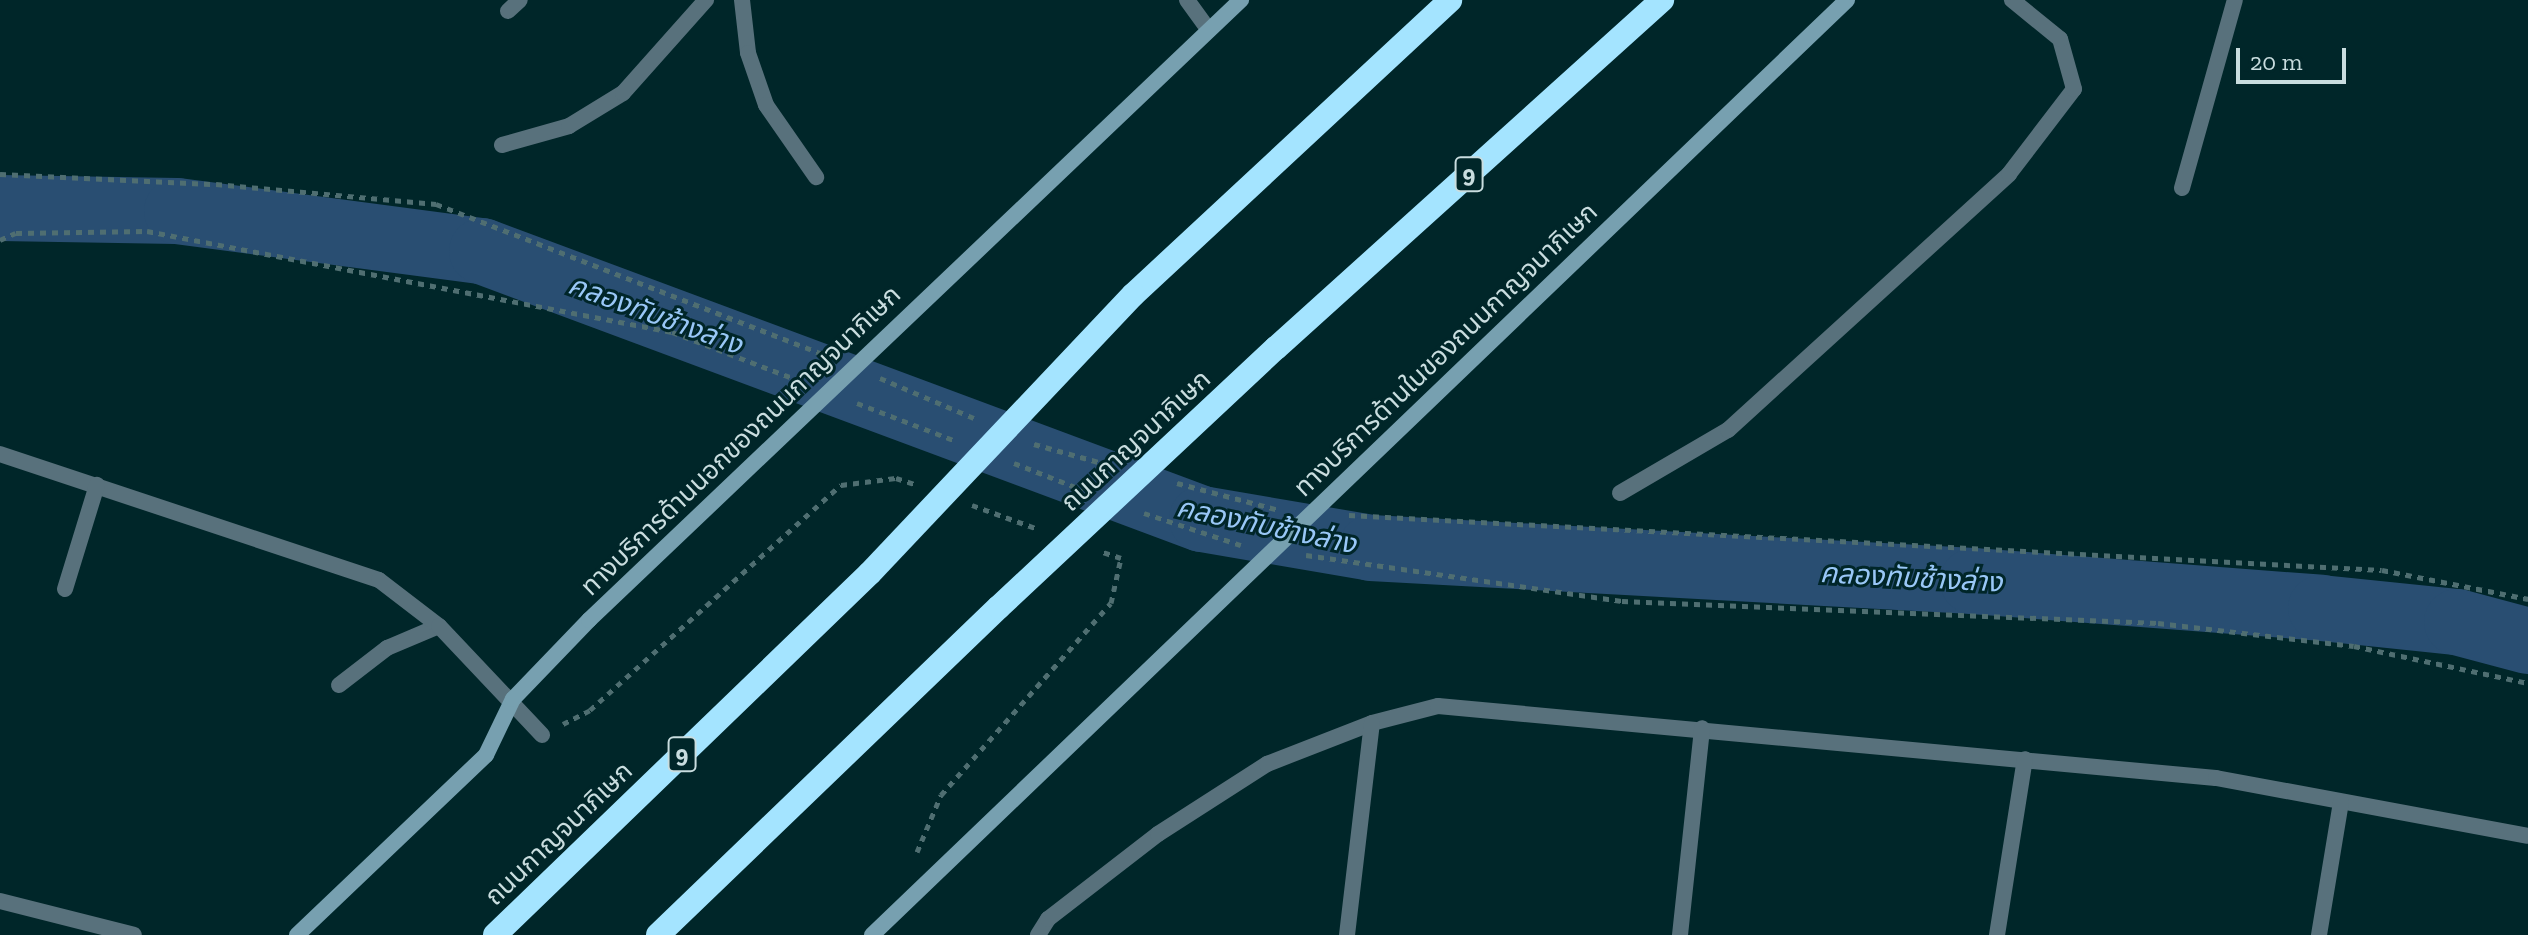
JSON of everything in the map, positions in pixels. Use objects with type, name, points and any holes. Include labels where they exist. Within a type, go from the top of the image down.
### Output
[{"type":"highway","name":"ถนนกาญจนาภิเษก","points":[[495,935],[870,573],[1133,295],[1450,0]]},
{"type":"highway","name":"ถนนกาญจนาภิเษก","points":[[658,935],[999,607],[1276,348],[1662,0]]},
{"type":"main road","name":"ทางบริการด้านนอกของถนนกาญจนาภิเษก","points":[[297,935],[486,755],[513,699],[983,242],[1241,0]]},
{"type":"main road","name":"ทางบริการด้านในของถนนกาญจนาภิเษก","points":[[872,935],[1175,646],[1453,374],[1847,0]]},
{"type":"street","points":[[502,145],[569,126],[623,93],[706,0]]},
{"type":"street","points":[[742,0],[748,53],[766,105],[816,177]]},
{"type":"street","points":[[1187,0],[1209,30]]},
{"type":"street","points":[[1620,493],[1728,430],[2009,174],[2074,89],[2060,39],[2012,0]]},
{"type":"street","points":[[2182,188],[2235,0]]},
{"type":"street","points":[[1,459],[97,485],[379,580],[439,626],[513,699],[542,735]]},
{"type":"street","points":[[65,589],[97,485]]},
{"type":"street","points":[[339,685],[387,648],[439,626]]},
{"type":"street","points":[[1038,935],[1048,919],[1158,834],[1255,772],[1372,723],[1438,706],[1702,728],[2216,778],[2528,836]]},
{"type":"street","points":[[1347,935],[1372,723]]},
{"type":"street","points":[[1680,935],[1702,728]]},
{"type":"street","points":[[1997,935],[2025,759]]},
{"type":"street","points":[[2319,935],[2341,802]]},
{"type":"street","points":[[0,901],[134,935]]},
{"type":"path","points":[[0,174],[216,184],[436,204],[845,363]]},
{"type":"path","points":[[0,240],[16,233],[147,231],[672,332],[820,389]]},
{"type":"path","points":[[873,375],[986,424]]},
{"type":"path","points":[[849,400],[967,445]]},
{"type":"path","points":[[1029,442],[1117,467]]},
{"type":"path","points":[[1011,462],[1100,496]]},
{"type":"path","points":[[542,735],[590,710],[841,485],[896,478],[924,488]]},
{"type":"path","points":[[1162,479],[1295,511]]},
{"type":"path","points":[[966,503],[1050,533]]},
{"type":"path","points":[[1129,508],[1218,541],[1249,546]]},
{"type":"path","points":[[1340,514],[2382,570],[2528,599]]},
{"type":"path","points":[[912,864],[941,795],[1111,603],[1121,558],[1092,548]]},
{"type":"path","points":[[1296,553],[1622,601],[2158,623],[2354,646],[2528,683]]},
{"type":"waterway","name":"คลองทับช้างล่าง","points":[[0,208],[177,211],[482,251],[1202,519],[1371,548],[1973,581],[2321,608],[2457,622],[2528,641]]}]
